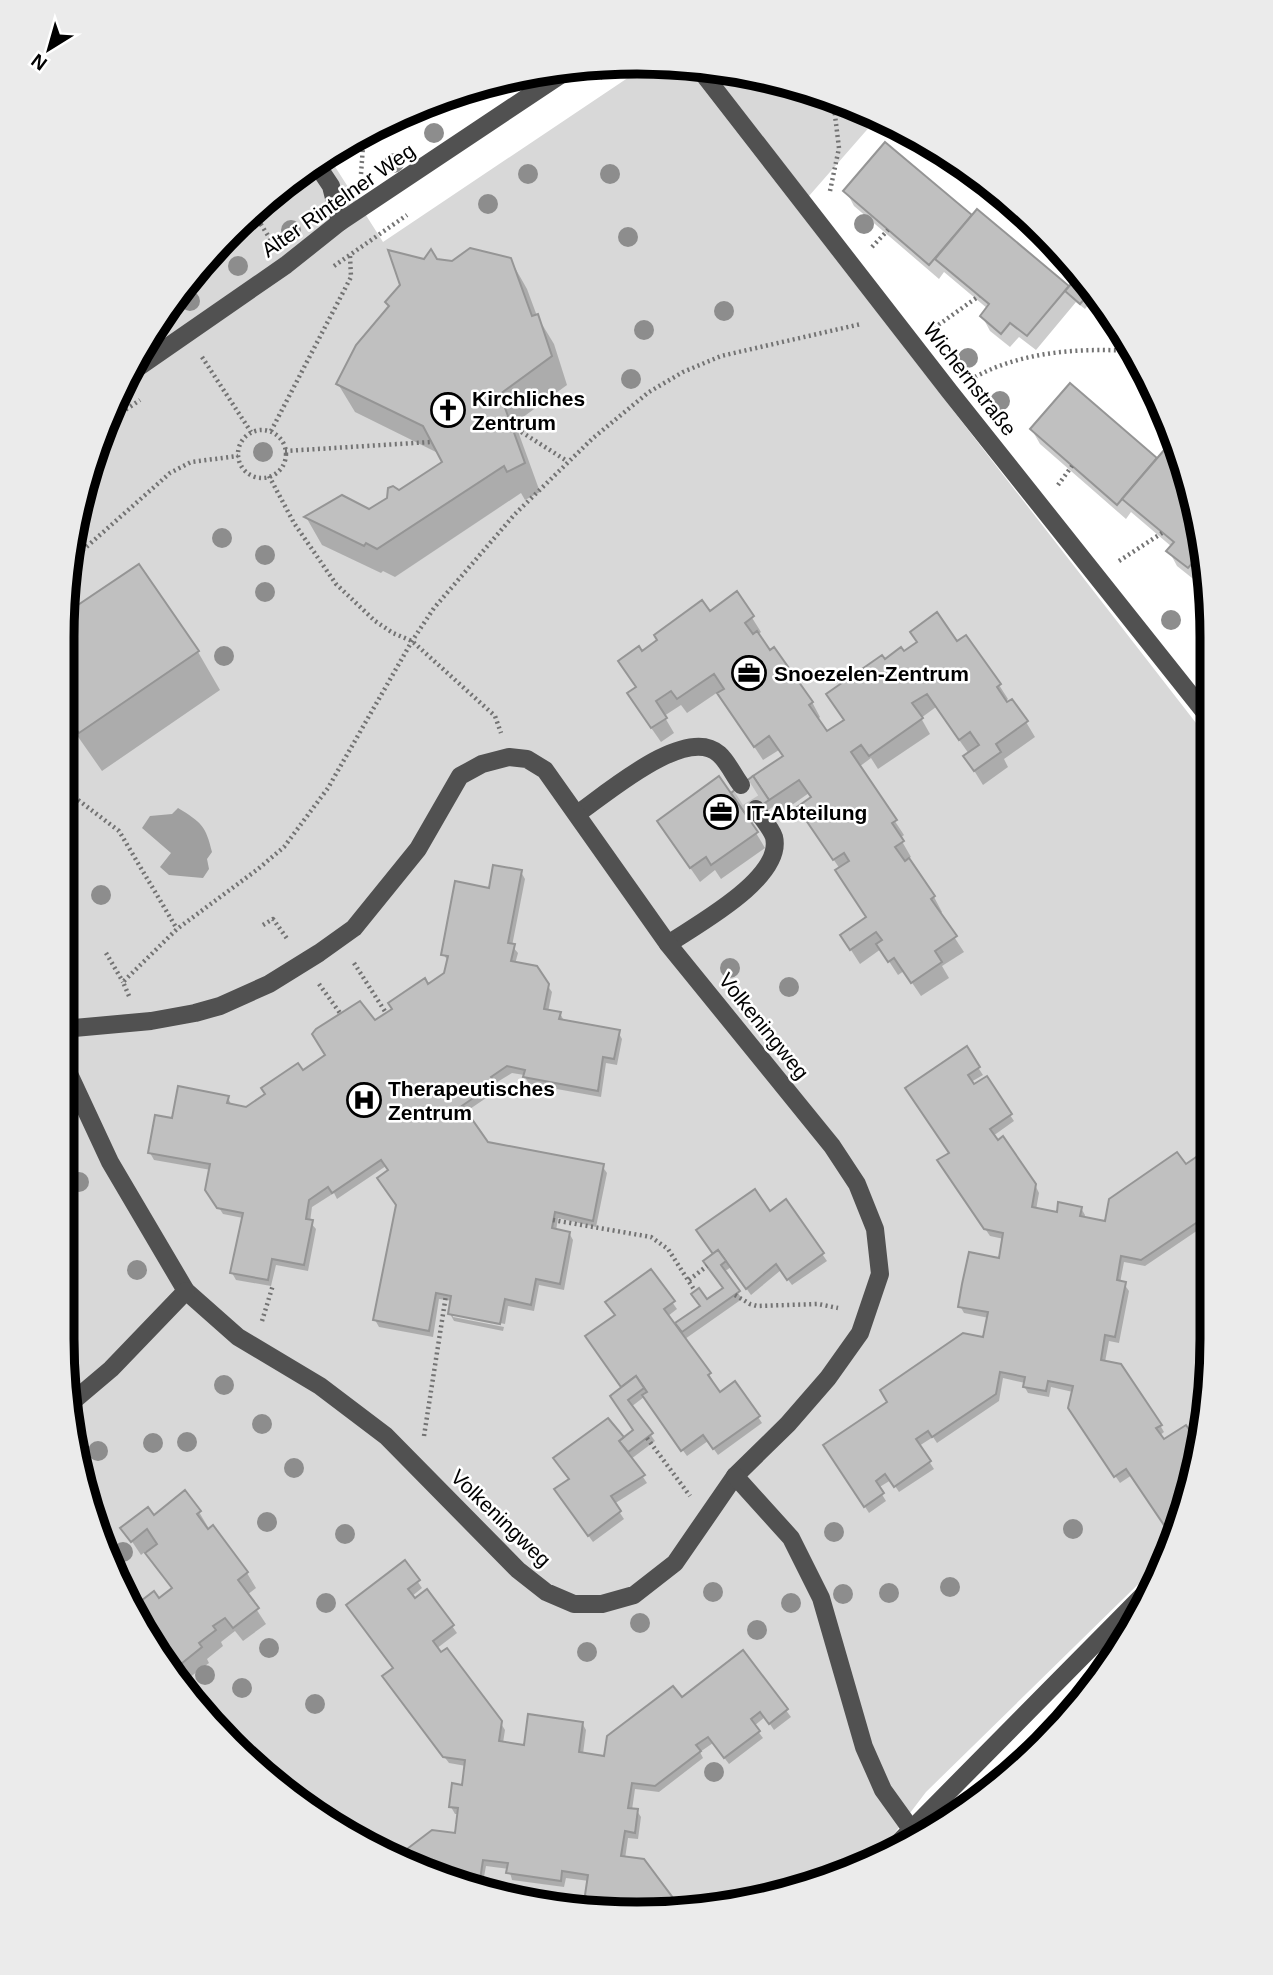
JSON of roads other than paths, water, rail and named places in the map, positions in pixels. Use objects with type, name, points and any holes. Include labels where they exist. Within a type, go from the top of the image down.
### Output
[{"type":"street","name":"Wichernstraße","points":[[706,78],[950,392],[1200,706]]},
{"type":"street","name":"Alter Rintelner Weg","points":[[145,363],[286,265],[340,222],[554,80]]},
{"type":"street","points":[[321,170],[331,186],[340,222]]},
{"type":"street","points":[[578,814],[651,763],[683,747],[701,747],[718,753],[741,785]]},
{"type":"street","name":"Volkeningweg","points":[[74,1028],[140,1022],[195,1013],[219,1006],[269,984],[354,928],[418,849],[460,776],[482,764],[509,757],[527,759],[545,770],[668,944],[832,1146],[857,1184],[875,1229],[880,1273],[860,1333],[828,1378],[788,1424],[735,1476],[675,1563],[634,1595],[602,1604],[573,1604],[546,1592],[518,1570],[386,1436],[320,1386],[238,1337],[186,1291],[110,1162],[74,1085]]},
{"type":"street","points":[[668,944],[751,886],[766,867],[774,852],[774,836],[756,809]]},
{"type":"street","points":[[77,1398],[111,1369],[186,1291]]},
{"type":"street","points":[[735,1476],[791,1538],[821,1598],[864,1747],[883,1790],[911,1829],[1131,1608]]},
{"type":"tunnel","points":[[741,785],[756,809]]},
{"type":"place","name":"Kirchliches Zentrum","points":[[448,410]]},
{"type":"place","name":"Snoezelen-Zentrum","points":[[749,673]]},
{"type":"place","name":"IT-Abteilung","points":[[721,812]]},
{"type":"place","name":"Therapeutisches Zentrum","points":[[364,1100]]}]
